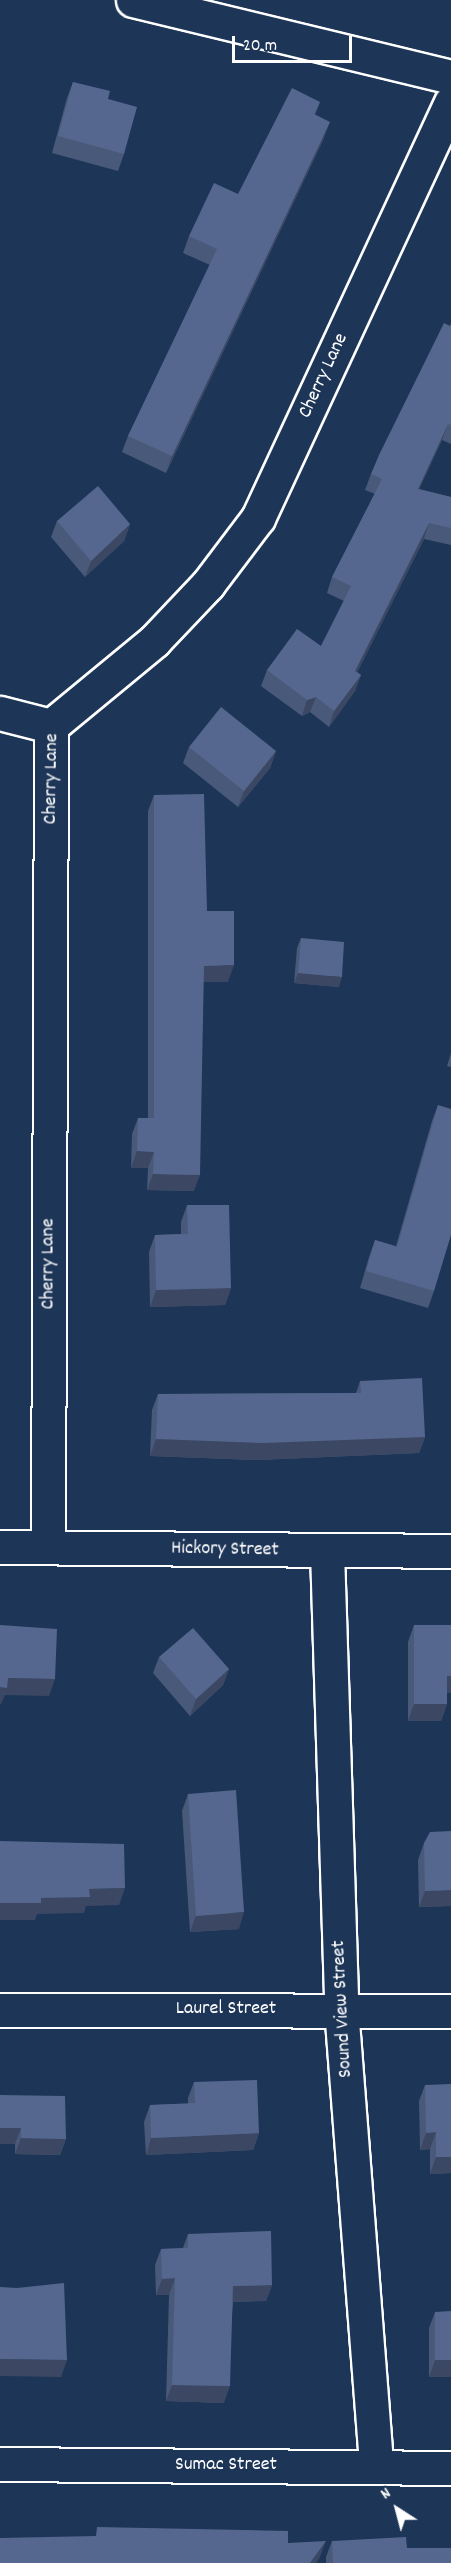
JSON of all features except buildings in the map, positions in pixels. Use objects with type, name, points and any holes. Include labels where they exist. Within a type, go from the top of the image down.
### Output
[{"type":"street","points":[[133,0],[451,77]]},
{"type":"street","name":"Cherry Lane","points":[[48,1547],[51,726],[154,641],[258,518],[451,103]]},
{"type":"street","points":[[0,713],[51,726]]},
{"type":"street","name":"Hickory Street","points":[[0,1547],[451,1551]]},
{"type":"street","name":"Sound View Street","points":[[327,1551],[341,2008],[376,2466]]},
{"type":"street","name":"Laurel Street","points":[[0,2010],[341,2008],[451,2010]]},
{"type":"street","name":"Sumac Street","points":[[0,2464],[451,2468]]}]
